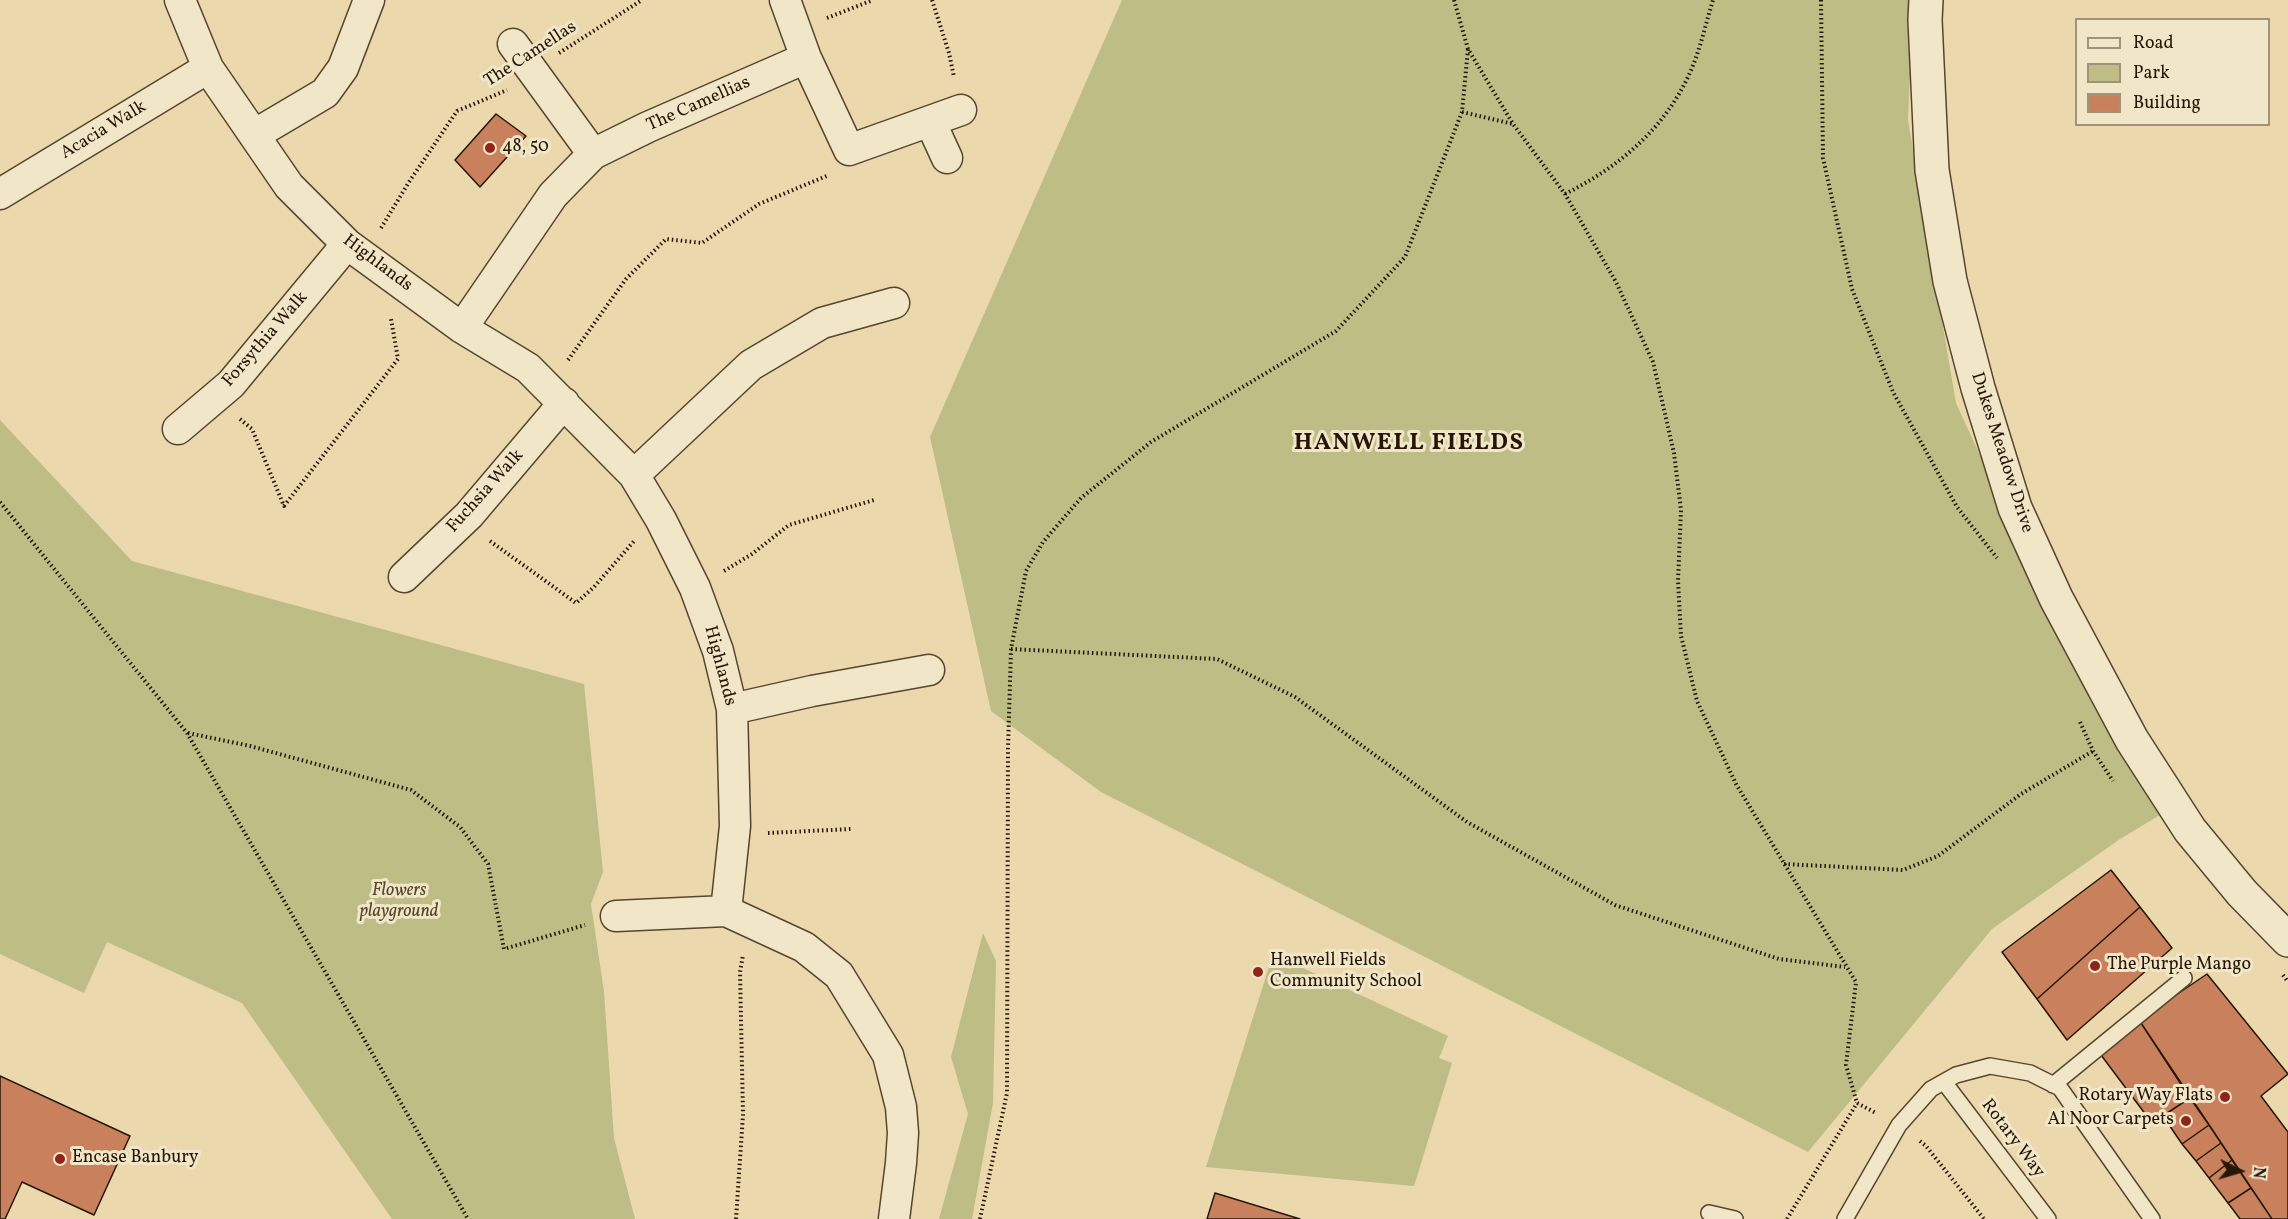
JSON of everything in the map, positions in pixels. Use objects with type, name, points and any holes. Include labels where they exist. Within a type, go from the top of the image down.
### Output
[{"type":"street","name":"Highlands","points":[[180,0],[208,68],[289,186],[355,250],[462,328],[528,368],[634,475],[658,515],[695,588],[718,651],[732,709],[737,916]]},
{"type":"street","points":[[254,135],[324,93],[343,68],[369,0]]},
{"type":"street","points":[[785,0],[806,58],[849,150],[961,110]]},
{"type":"street","name":"Dukes Meadow Drive","points":[[1926,0],[1932,170],[1948,270],[1978,388],[2015,508],[2056,598],[2132,741],[2190,830],[2242,893],[2288,940]]},
{"type":"street","points":[[513,44],[592,154]]},
{"type":"street","name":"The Camellias","points":[[462,328],[553,195],[592,154],[806,58]]},
{"type":"street","name":"Acacia Walk","points":[[0,194],[208,68]]},
{"type":"street","points":[[930,121],[947,158]]},
{"type":"street","name":"Forsythia Walk","points":[[178,429],[231,384],[355,250]]},
{"type":"street","points":[[634,475],[750,365],[822,323],[894,303]]},
{"type":"street","name":"Fuchsia Walk","points":[[404,577],[465,518],[557,396]]},
{"type":"street","points":[[732,709],[812,691],[928,670]]},
{"type":"street","points":[[616,916],[737,916],[804,947],[839,975],[888,1055],[901,1107],[903,1133],[898,1203],[894,1219]]},
{"type":"lane","points":[[2053,1085],[2184,978]]},
{"type":"lane","points":[[1845,1219],[1899,1125],[1930,1089],[1956,1075],[1990,1066],[2030,1073],[2060,1088],[2152,1219]]},
{"type":"lane","name":"Rotary Way","points":[[1944,1082],[2048,1219]]},
{"type":"lane","points":[[1709,1213],[1735,1219]]},
{"type":"path","name":"The Camellas","points":[[355,250],[409,182],[457,111],[503,93],[532,70],[642,0]]},
{"type":"path","points":[[795,30],[873,0]]},
{"type":"path","points":[[932,0],[949,53],[961,110]]},
{"type":"path","points":[[1454,0],[1468,49],[1513,124],[1565,194],[1616,282],[1653,362],[1674,453],[1681,510],[1678,580],[1681,636],[1697,700],[1736,784],[1856,982],[1846,1065],[1857,1103],[1899,1125],[1926,1146],[1984,1219]]},
{"type":"path","points":[[1565,194],[1597,178],[1639,143],[1669,113],[1689,77],[1713,0]]},
{"type":"path","points":[[980,1219],[1007,1093],[1008,749],[1011,649],[1026,571],[1043,542],[1081,498],[1151,442],[1336,331],[1405,257],[1462,112],[1468,49]]},
{"type":"path","points":[[1462,112],[1513,124]]},
{"type":"path","points":[[557,396],[585,334],[626,279],[666,239],[702,243],[759,204],[827,176],[849,150]]},
{"type":"path","points":[[215,398],[252,429],[284,506],[398,359],[391,315],[402,284]]},
{"type":"path","points":[[695,588],[752,554],[789,525],[874,500]]},
{"type":"path","points":[[0,501],[187,733],[468,1219]]},
{"type":"path","points":[[465,518],[498,548],[576,603],[594,587],[658,515]]},
{"type":"path","points":[[1011,649],[1217,659],[1295,697],[1467,822],[1615,905],[1779,958],[1846,967]]},
{"type":"path","points":[[187,733],[250,746],[411,790],[460,827],[488,864],[504,949],[616,916]]},
{"type":"path","points":[[1784,864],[1903,870],[1938,856],[2021,794],[2093,751]]},
{"type":"path","points":[[734,834],[851,829]]},
{"type":"path","points":[[736,1219],[743,1115],[737,916]]},
{"type":"path","points":[[1787,1219],[1857,1103]]},
{"type":"green space","points":[[1122,0],[1913,0],[1908,120],[1956,403],[2102,721],[2160,815],[2120,839],[1992,929],[1808,1152],[1101,792],[991,711],[930,437]]},
{"type":"green space","name":"Flowers playground","points":[[0,420],[132,561],[584,684],[603,872],[591,904],[604,992],[614,1138],[635,1219],[392,1219],[242,1003],[107,942],[84,993],[0,954]]},
{"type":"green space","points":[[983,933],[996,961],[993,1103],[972,1219],[939,1219],[968,1114],[951,1057]]},
{"type":"green space","points":[[1273,954],[1448,1036],[1439,1058],[1452,1063],[1414,1186],[1206,1167]]},
{"type":"building","name":"48, 50","points":[[496,114],[526,136],[480,187],[455,160]]},
{"type":"building","points":[[2111,870],[2140,907],[2037,999],[2002,952]]},
{"type":"building","points":[[2140,907],[2172,948],[2067,1040],[2037,999]]},
{"type":"building","name":"Rotary Way Flats","points":[[2207,974],[2288,1074],[2261,1096],[2288,1132],[2288,1219],[2272,1219],[2139,1020]]},
{"type":"building","points":[[2139,1020],[2190,1098],[2152,1123],[2101,1055]]},
{"type":"building","name":"Encase Banbury","points":[[0,1076],[130,1136],[94,1215],[22,1182],[5,1219],[0,1219]]},
{"type":"building","name":"Al Noor Carpets","points":[[2190,1098],[2209,1125],[2182,1144],[2163,1116]]},
{"type":"building","points":[[2209,1125],[2221,1143],[2196,1161],[2182,1144]]},
{"type":"building","points":[[2221,1143],[2232,1160],[2209,1178],[2196,1161]]},
{"type":"building","points":[[2232,1160],[2251,1188],[2228,1203],[2209,1178]]},
{"type":"building","points":[[2251,1188],[2272,1219],[2240,1219],[2228,1203]]},
{"type":"building","points":[[1215,1193],[1300,1219],[1207,1219]]},
{"type":"place","name":"48, 50","points":[[490,148]]},
{"type":"place","name":"The Purple Mango","points":[[2095,966]]},
{"type":"place","name":"Hanwell Fields Community School","points":[[1258,972]]},
{"type":"place","name":"Rotary Way Flats","points":[[2225,1097]]},
{"type":"place","name":"Al Noor Carpets","points":[[2186,1121]]},
{"type":"place","name":"Encase Banbury","points":[[60,1159]]},
{"type":"district","name":"HANWELL FIELDS","points":[[1409,445]]}]
